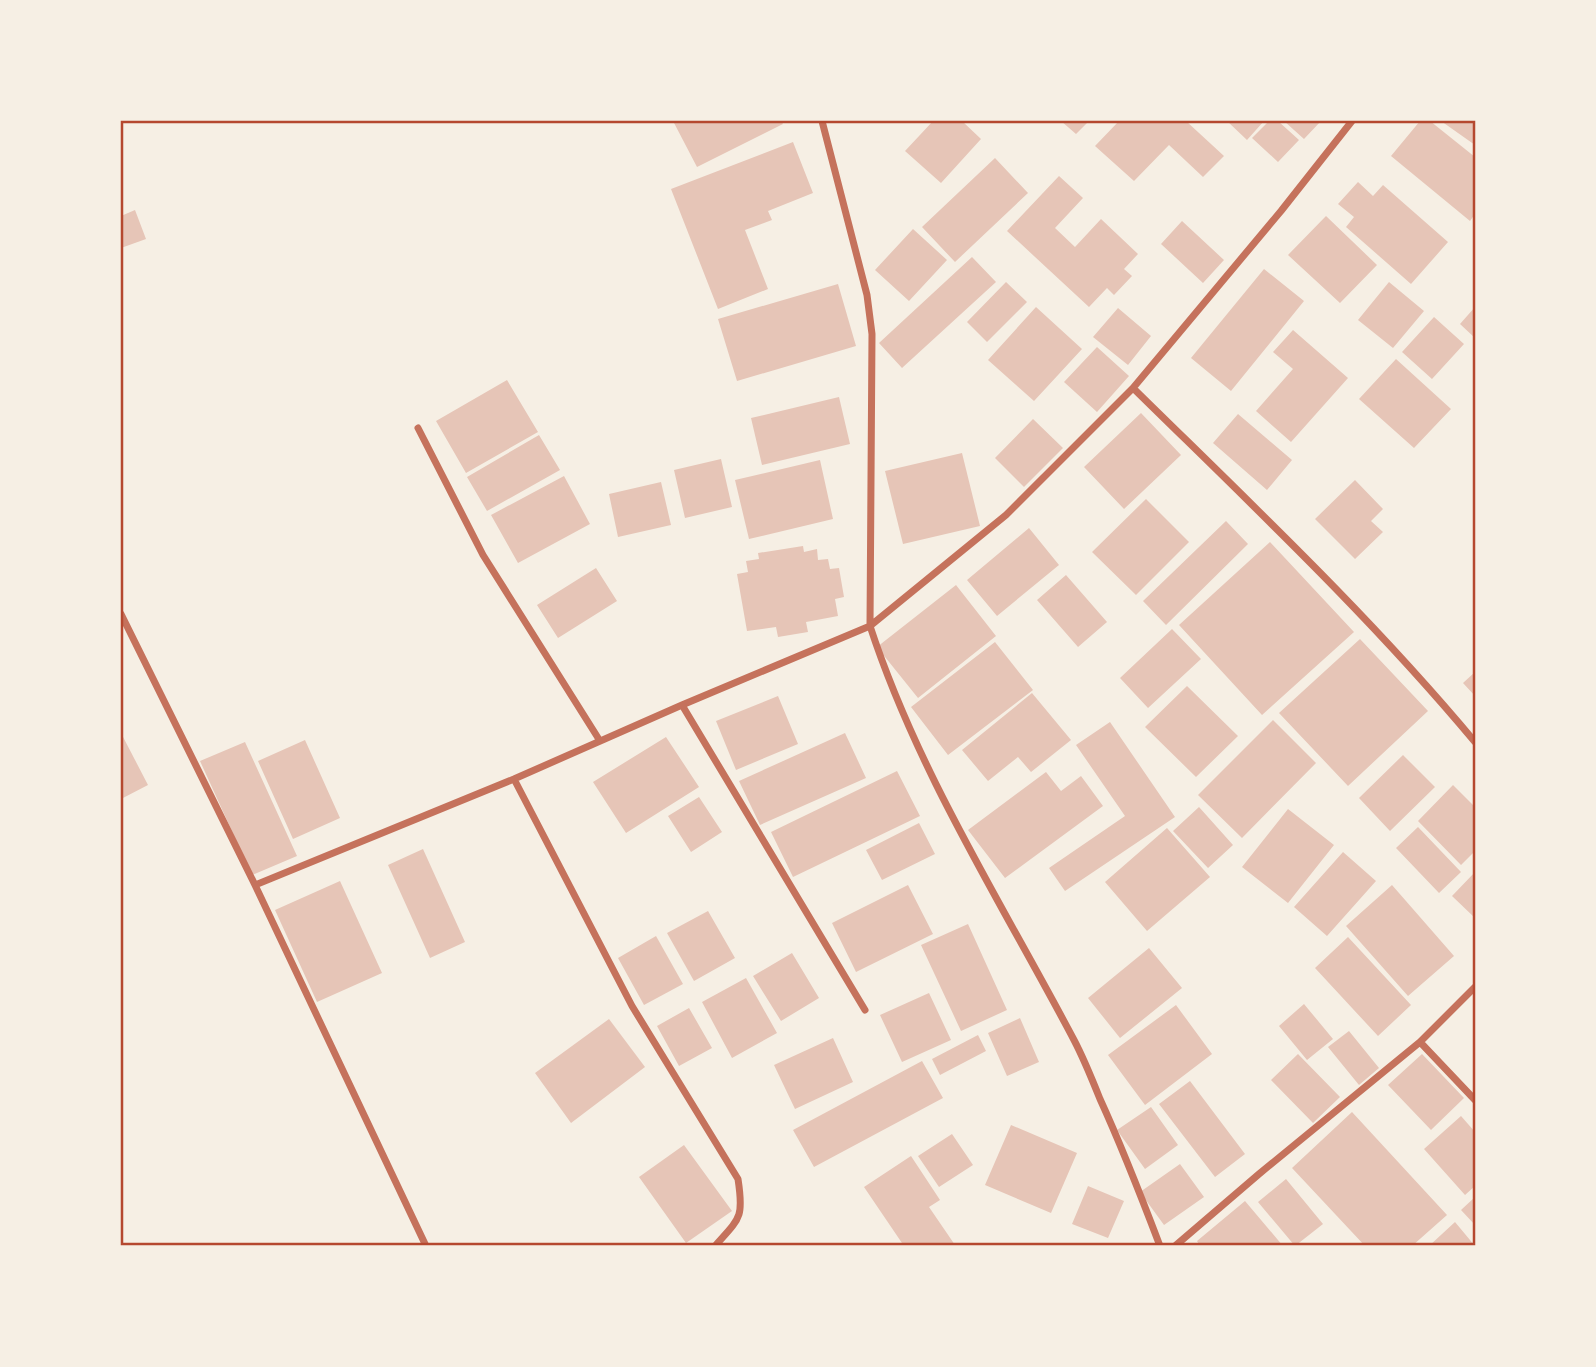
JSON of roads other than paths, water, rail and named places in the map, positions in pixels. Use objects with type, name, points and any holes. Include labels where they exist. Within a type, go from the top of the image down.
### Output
[{"type":"street","points":[[822,121],[865,283],[872,334],[870,626],[883,667],[928,769],[1076,1043],[1129,1165],[1160,1246]]},
{"type":"street","points":[[255,885],[514,779],[870,626],[1006,515],[1133,388],[1273,221],[1352,121]]},
{"type":"street","points":[[1133,388],[1335,588],[1436,695],[1475,742]]},
{"type":"street","points":[[418,428],[483,555],[600,741]]},
{"type":"street","points":[[121,614],[255,885],[426,1246]]},
{"type":"street","points":[[681,705],[865,1010]]},
{"type":"street","points":[[514,779],[632,1006],[738,1179],[742,1206],[737,1221],[715,1246]]},
{"type":"street","points":[[1175,1246],[1420,1042],[1475,987]]},
{"type":"street","points":[[1420,1042],[1475,1100]]}]
